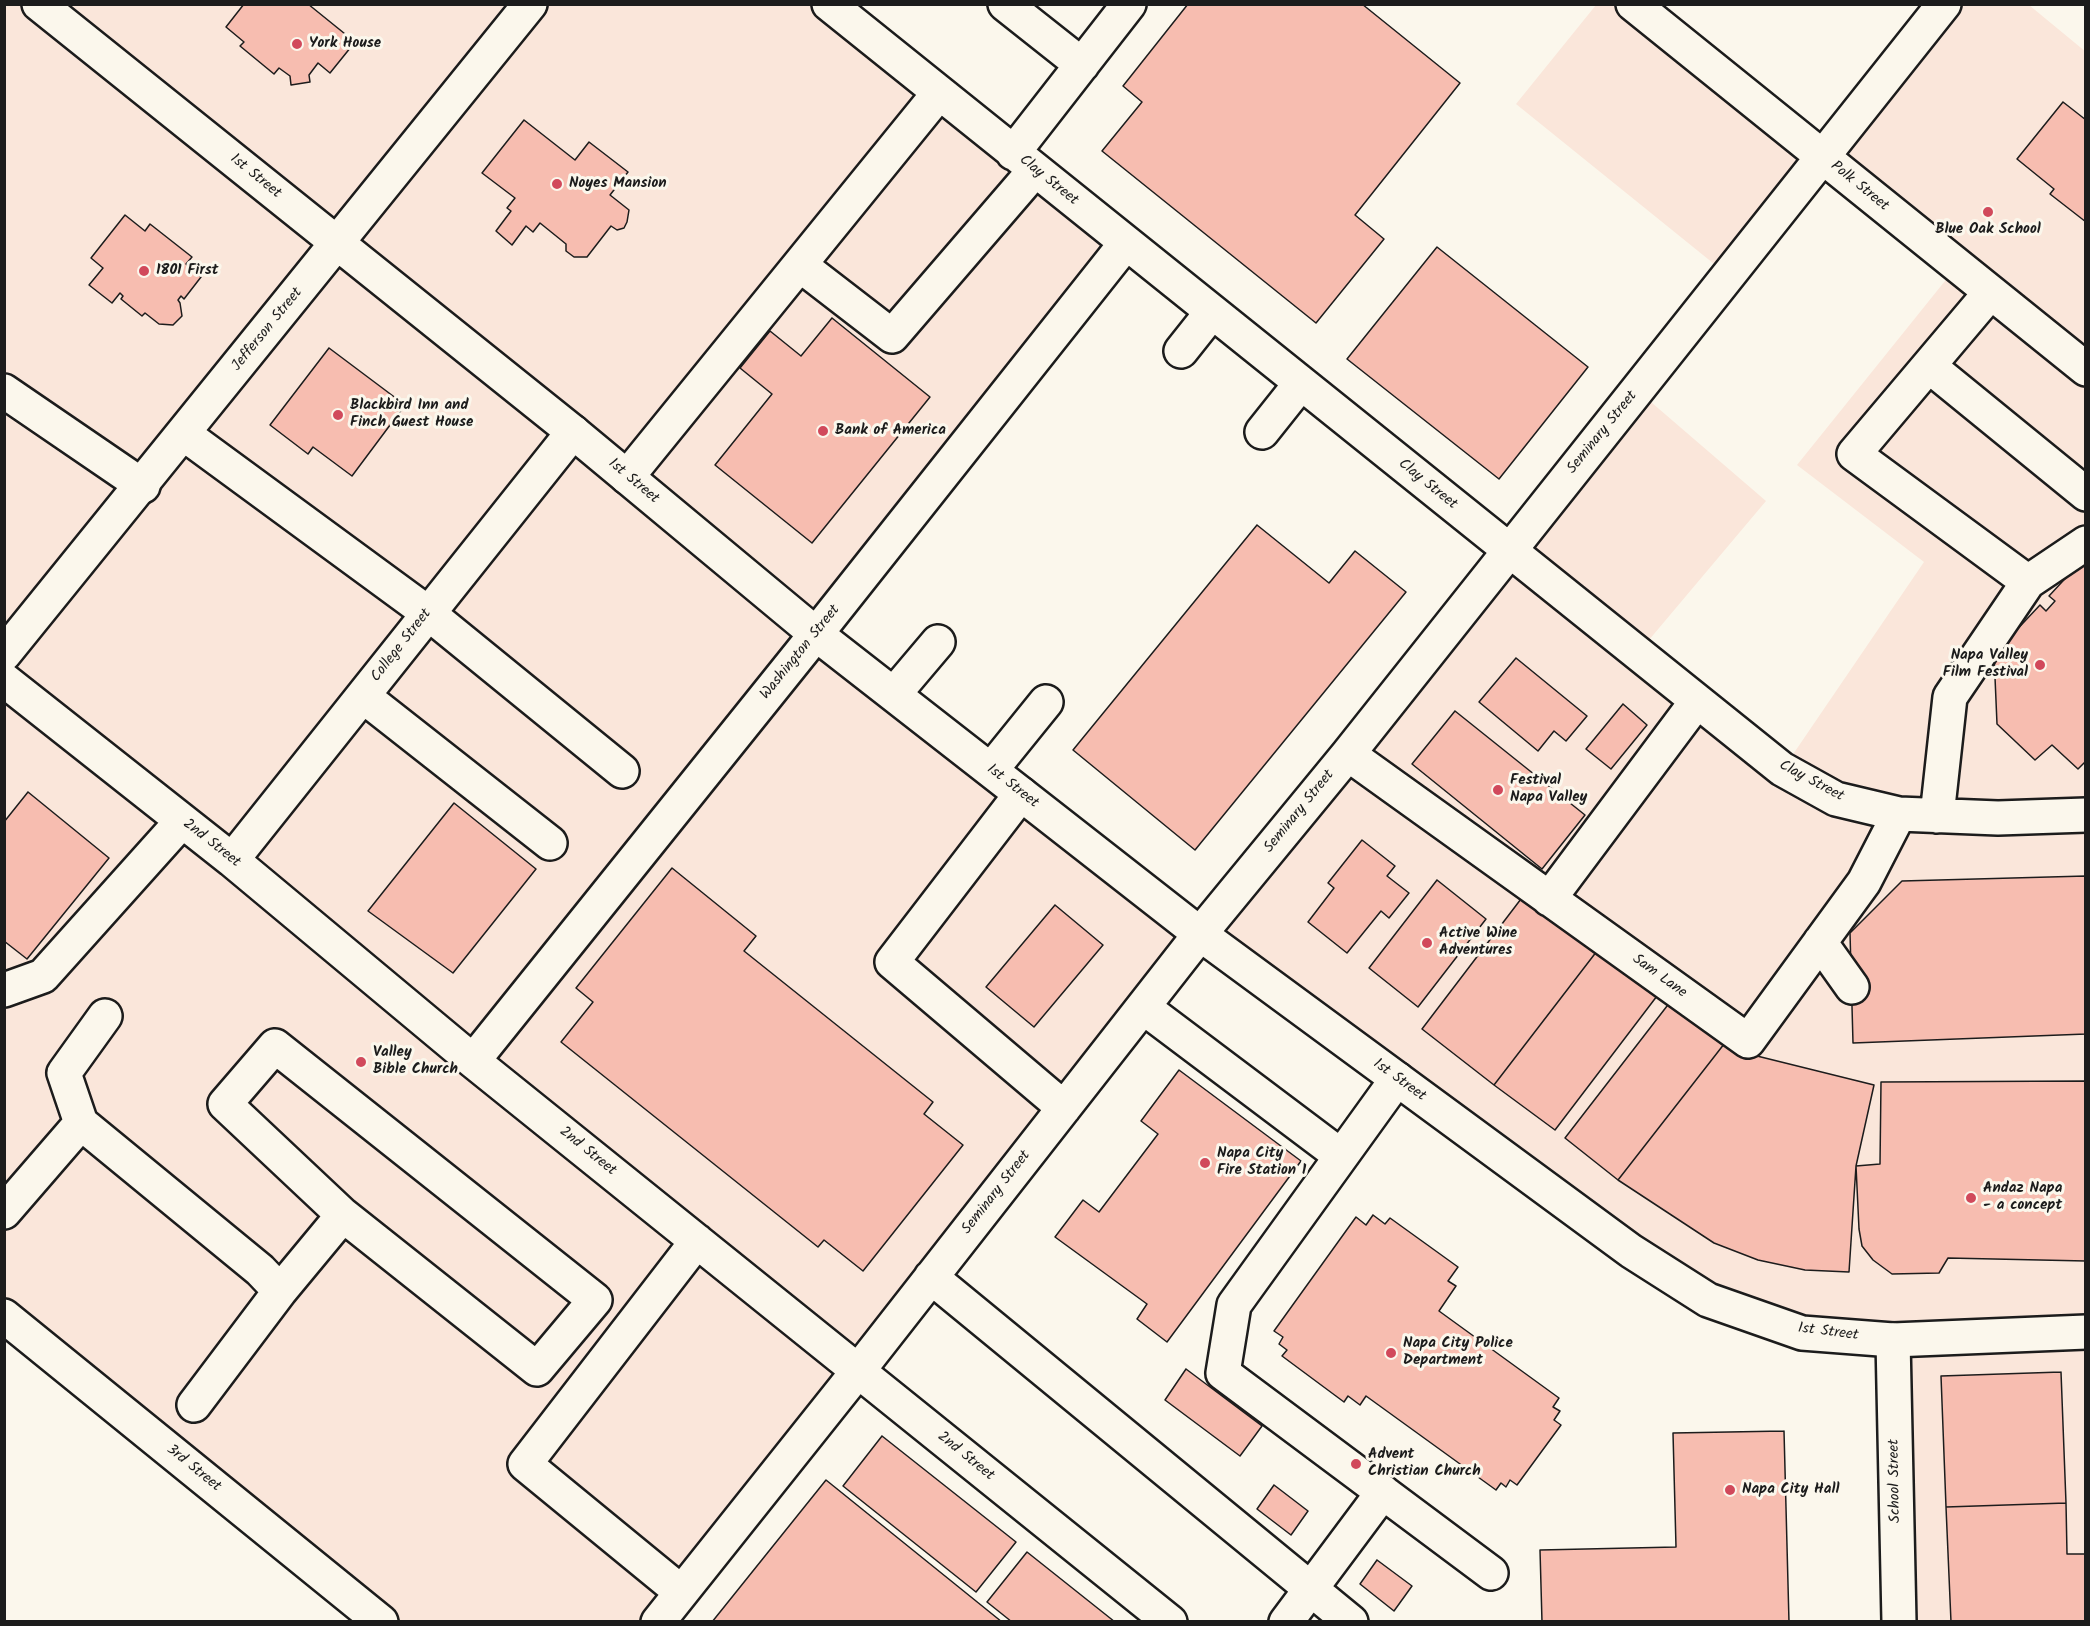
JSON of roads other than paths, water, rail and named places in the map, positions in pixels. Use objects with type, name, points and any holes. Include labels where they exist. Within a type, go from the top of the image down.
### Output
[{"type":"street","name":"1st Street","points":[[39,4],[573,432],[816,633],[1200,934],[1631,1251],[1708,1300],[1802,1333],[1893,1340],[2085,1332]]},
{"type":"street","name":"Jefferson Street","points":[[4,654],[530,4]]},
{"type":"street","name":"Clay Street","points":[[829,4],[1782,769],[1836,799],[1899,814],[1998,818],[2085,815]]},
{"type":"street","points":[[1005,4],[1082,65]]},
{"type":"street","points":[[800,265],[892,336],[1024,162],[1082,65],[1129,4]]},
{"type":"street","name":"Polk Street","points":[[1632,4],[2085,369]]},
{"type":"street","name":"Seminary Street","points":[[658,1622],[1200,934],[1348,754],[1944,4]]},
{"type":"street","points":[[627,477],[939,93]]},
{"type":"street","name":"Washington Street","points":[[474,1061],[1125,243]]},
{"type":"street","points":[[1990,293],[1854,454],[2028,582]]},
{"type":"street","points":[[1181,351],[1212,312]]},
{"type":"street","points":[[1929,366],[2085,494]]},
{"type":"street","points":[[1262,432],[1301,383]]},
{"type":"street","points":[[4,391],[142,486]]},
{"type":"street","name":"College Street","points":[[232,860],[573,432]]},
{"type":"street","points":[[184,434],[428,613],[622,771]]},
{"type":"street","points":[[1937,816],[1950,698],[2028,582],[2085,543]]},
{"type":"street","points":[[894,694],[938,642]]},
{"type":"street","name":"2nd Street","points":[[4,680],[232,860],[474,1061],[1170,1622]]},
{"type":"street","points":[[363,696],[550,843]]},
{"type":"street","points":[[1549,899],[1697,701]]},
{"type":"street","points":[[991,770],[1046,702]]},
{"type":"street","name":"Sam Lane","points":[[1348,754],[1748,1041],[1820,942],[1875,890],[1899,814]]},
{"type":"street","points":[[1022,794],[892,962],[1064,1108]]},
{"type":"street","points":[[4,990],[43,976],[182,821]]},
{"type":"street","points":[[1820,942],[1852,987]]},
{"type":"street","points":[[1143,1007],[1341,1156]]},
{"type":"street","points":[[105,1016],[64,1073],[81,1124],[260,1270],[280,1291]]},
{"type":"street","points":[[275,1046],[595,1300],[537,1370],[343,1215],[225,1104],[275,1046]]},
{"type":"street","points":[[1397,1079],[1234,1305],[1223,1373],[1491,1573]]},
{"type":"street","points":[[4,1212],[81,1124]]},
{"type":"street","points":[[194,1405],[280,1291],[343,1215]]},
{"type":"street","points":[[681,1592],[525,1464],[697,1241]]},
{"type":"street","points":[[931,1277],[1351,1622]]},
{"type":"street","name":"3rd Street","points":[[4,1316],[381,1622]]},
{"type":"street","name":"School Street","points":[[1893,1340],[1899,1622]]},
{"type":"street","points":[[1286,1622],[1383,1492]]},
{"type":"place","name":"York House","points":[[297,44]]},
{"type":"place","name":"Noyes Mansion","points":[[557,184]]},
{"type":"place","name":"Blue Oak School","points":[[1988,212]]},
{"type":"place","name":"1801 First","points":[[144,271]]},
{"type":"place","name":"Blackbird Inn and Finch Guest House","points":[[338,415]]},
{"type":"place","name":"Bank of America","points":[[823,431]]},
{"type":"place","name":"Napa Valley Film Festival","points":[[2040,665]]},
{"type":"place","name":"Festival Napa Valley","points":[[1498,790]]},
{"type":"place","name":"Active Wine Adventures","points":[[1427,943]]},
{"type":"place","name":"Valley Bible Church","points":[[361,1062]]},
{"type":"place","name":"Napa City Fire Station 1","points":[[1205,1163]]},
{"type":"place","name":"Andaz Napa - a concept","points":[[1971,1198]]},
{"type":"place","name":"Napa City Police Department","points":[[1391,1353]]},
{"type":"place","name":"Advent Christian Church","points":[[1356,1464]]},
{"type":"place","name":"Napa City Hall","points":[[1730,1490]]}]
